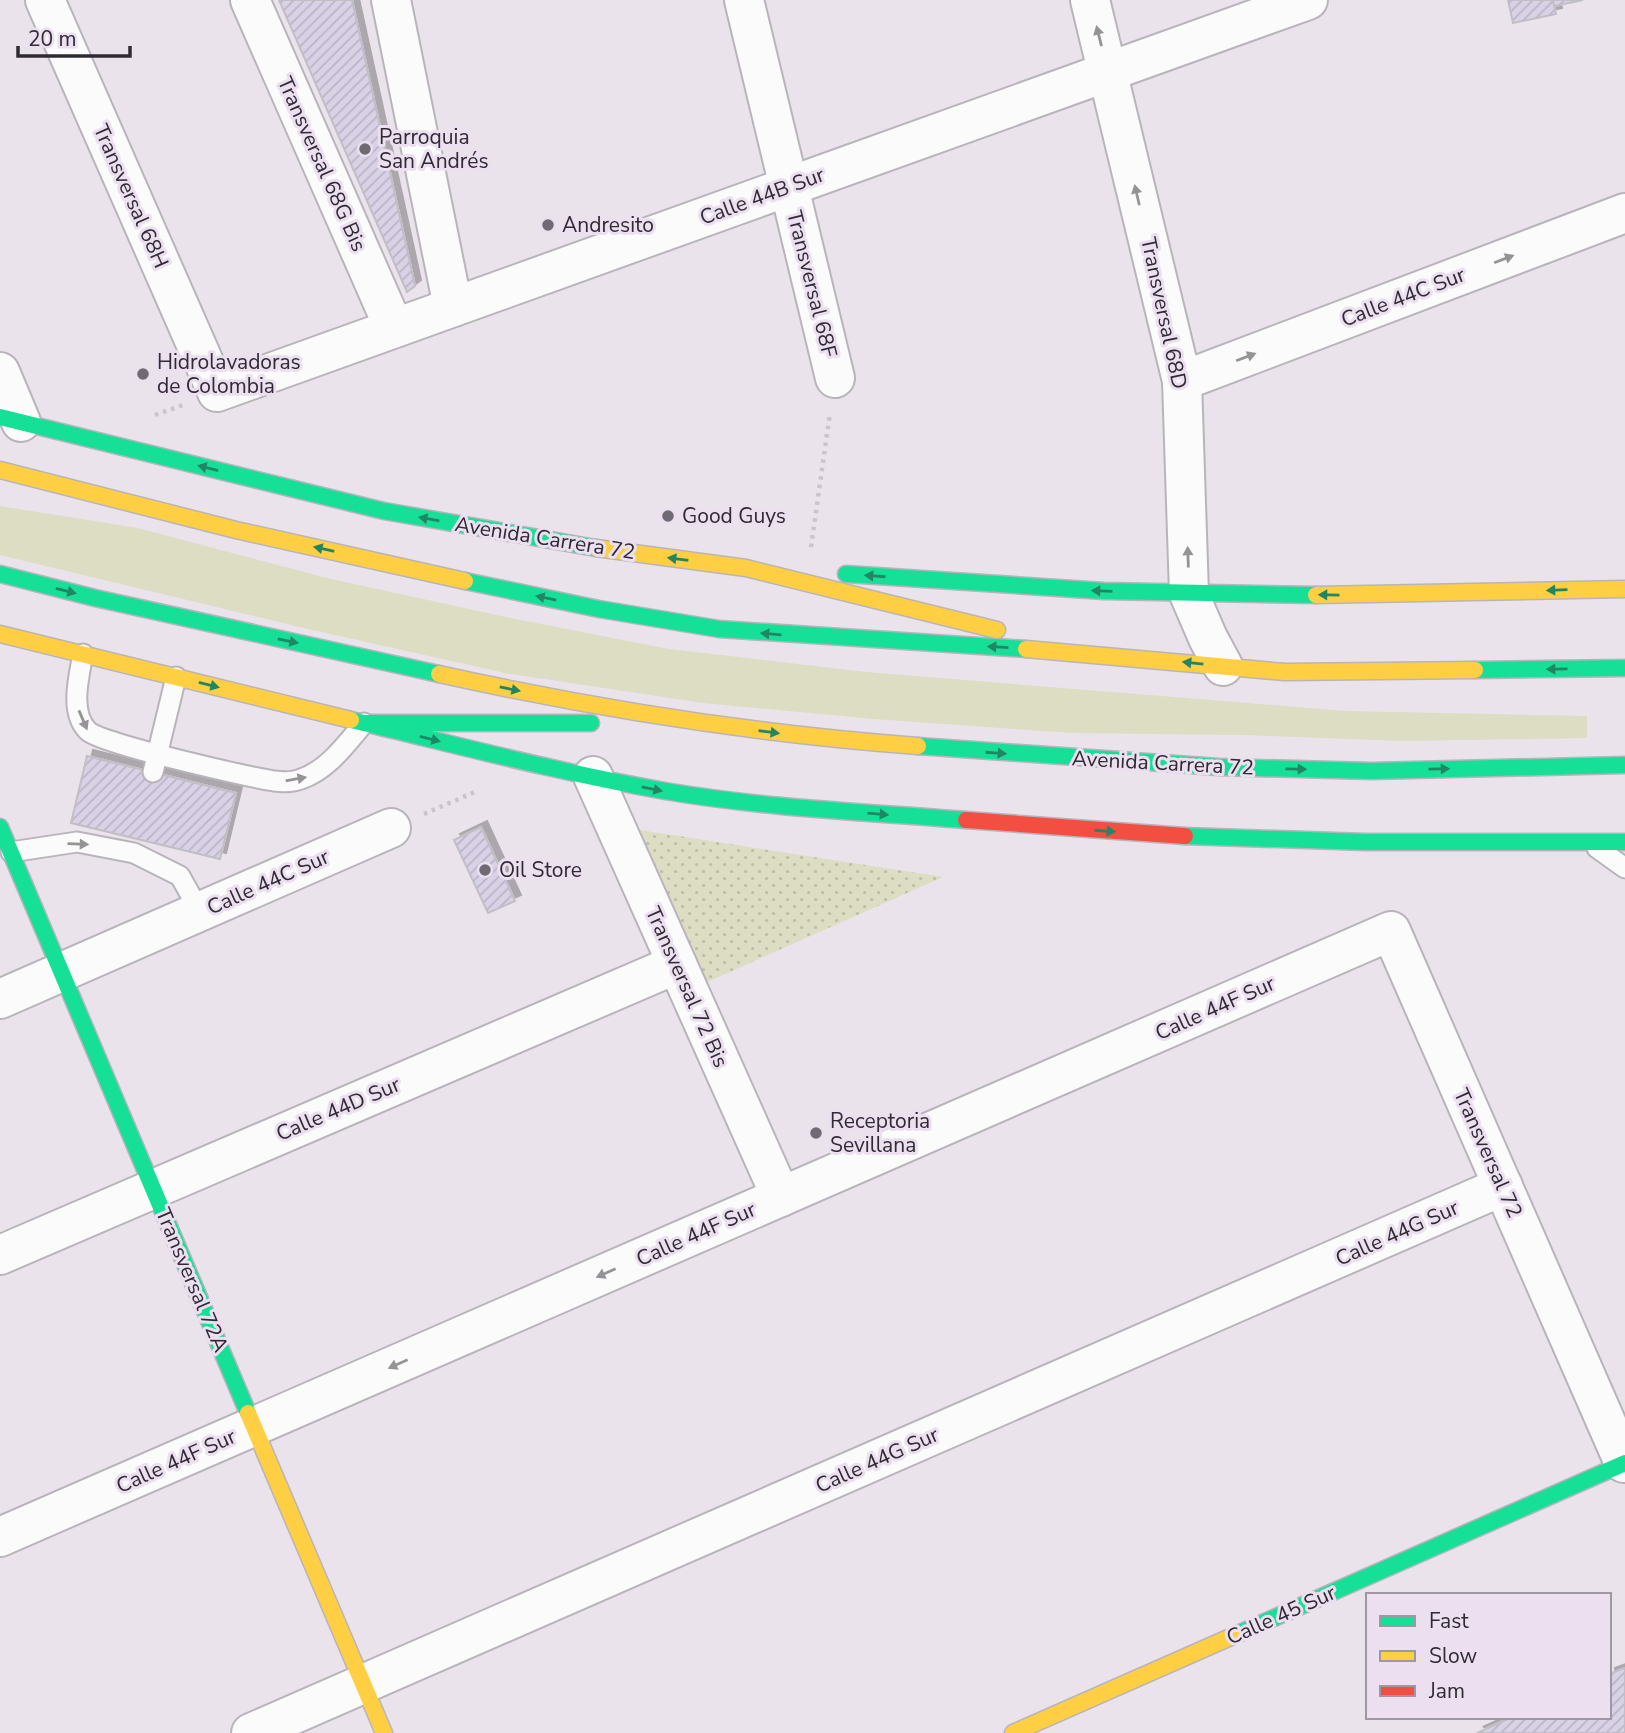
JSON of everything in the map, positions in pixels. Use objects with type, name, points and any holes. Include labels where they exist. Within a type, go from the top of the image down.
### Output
[{"type":"main road","name":"Avenida Carrera 72","points":[[11,420],[384,511],[607,550],[746,568],[1091,653]]},
{"type":"main road","name":"Avenida Carrera 72","points":[[0,470],[236,530],[434,574],[599,609],[719,629],[1091,653],[1285,672],[1625,668]]},
{"type":"main road","points":[[746,568],[1083,590],[1189,594],[1352,596],[1625,589]]},
{"type":"main road","name":"Avenida Carrera 72","points":[[0,574],[95,598],[539,695],[702,723],[837,740],[1219,767],[1371,771],[1625,765]]},
{"type":"main road","name":"Avenida Carrera 72","points":[[0,634],[364,723],[702,723]]},
{"type":"main road","points":[[364,723],[536,765],[664,791],[748,803],[1156,835],[1366,842],[1625,842]]},
{"type":"main road","name":"Transversal 72A","points":[[0,827],[384,1733]]},
{"type":"main road","name":"Calle 45 Sur","points":[[1013,1733],[1625,1463]]},
{"type":"street","name":"Transversal 68H","points":[[45,0],[217,392]]},
{"type":"street","name":"Transversal 68G Bis","points":[[250,0],[394,328]]},
{"type":"street","points":[[391,0],[453,307]]},
{"type":"street","name":"Transversal 68F","points":[[744,0],[835,378]]},
{"type":"street","name":"Transversal 68D","points":[[1090,0],[1182,381],[1189,594],[1223,666]]},
{"type":"street","name":"Calle 44B Sur","points":[[217,392],[1308,0]]},
{"type":"street","name":"Calle 44C Sur","points":[[1182,381],[1625,213]]},
{"type":"street","points":[[0,372],[11,420]]},
{"type":"street","name":"Transversal 72 Bis","points":[[593,776],[781,1197]]},
{"type":"street","name":"Calle 44C Sur","points":[[0,999],[391,828]]},
{"type":"street","name":"Transversal 72","points":[[1391,931],[1625,1463]]},
{"type":"street","name":"Calle 44F Sur","points":[[0,1537],[1391,931]]},
{"type":"street","name":"Calle 44D Sur","points":[[0,1255],[677,964]]},
{"type":"street","name":"Calle 44G Sur","points":[[251,1733],[1503,1186]]},
{"type":"lane","points":[[83,654],[76,694],[79,713],[88,731],[156,763],[275,781],[299,780],[318,771],[338,754],[364,723]]},
{"type":"lane","points":[[156,763],[176,677]]},
{"type":"lane","points":[[11,852],[77,842],[136,846],[180,876],[200,912]]},
{"type":"lane","points":[[1587,842],[1625,868]]},
{"type":"path","name":"Transversal 68F","points":[[808,572],[835,378]]},
{"type":"path","points":[[391,828],[479,790]]},
{"type":"green space","points":[[0,506],[138,528],[327,578],[669,649],[866,672],[1346,711],[1587,716],[1587,738],[1403,741],[1242,735],[1072,733],[703,703],[505,673],[0,555]]},
{"type":"green space","points":[[640,830],[943,877],[707,982]]},
{"type":"building","name":"Parroquia San Andrés","points":[[279,0],[352,0],[415,286],[407,292]]},
{"type":"building","points":[[1508,0],[1553,0],[1556,14],[1513,23]]},
{"type":"building","points":[[1553,0],[1583,0],[1554,6]]},
{"type":"building","points":[[87,756],[236,793],[220,859],[71,823]]},
{"type":"building","name":"Oil Store","points":[[481,827],[515,901],[488,913],[454,840]]},
{"type":"building","points":[[1625,1668],[1625,1733],[1477,1733],[1508,1719],[1611,1719],[1611,1673]]},
{"type":"traffic: fast","points":[[0,417],[384,511],[596,548]]},
{"type":"traffic: fast","points":[[0,574],[95,598],[439,674]]},
{"type":"traffic: fast","points":[[846,574],[1104,591],[1316,595]]},
{"type":"traffic: fast","points":[[465,581],[599,609],[719,629],[1026,649]]},
{"type":"traffic: fast","points":[[1475,670],[1625,668]]},
{"type":"traffic: fast","points":[[351,720],[364,723],[591,723]]},
{"type":"traffic: fast","points":[[364,723],[551,768],[702,797],[777,806],[966,820]]},
{"type":"traffic: fast","points":[[918,746],[1219,767],[1371,771],[1625,765]]},
{"type":"traffic: fast","points":[[0,827],[248,1413]]},
{"type":"traffic: fast","points":[[1185,836],[1366,842],[1625,842]]},
{"type":"traffic: fast","points":[[1233,1636],[1625,1463]]},
{"type":"traffic: slow","points":[[0,470],[236,530],[465,581]]},
{"type":"traffic: slow","points":[[596,548],[746,568],[997,630]]},
{"type":"traffic: slow","points":[[1316,595],[1625,589]]},
{"type":"traffic: slow","points":[[0,634],[351,720]]},
{"type":"traffic: slow","points":[[1026,649],[1285,672],[1475,670]]},
{"type":"traffic: slow","points":[[439,674],[677,719],[797,735],[918,746]]},
{"type":"traffic: slow","points":[[248,1413],[384,1733]]},
{"type":"traffic: slow","points":[[1013,1733],[1233,1636]]},
{"type":"traffic: jam","points":[[966,820],[1185,836]]},
{"type":"place","name":"Parroquia San Andrés","points":[[365,149]]},
{"type":"place","name":"Andresito","points":[[548,225]]},
{"type":"place","name":"Hidrolavadoras de Colombia","points":[[143,374]]},
{"type":"place","name":"Good Guys","points":[[668,516]]},
{"type":"place","name":"Oil Store","points":[[485,870]]},
{"type":"place","name":"Receptoria Sevillana","points":[[816,1133]]}]
